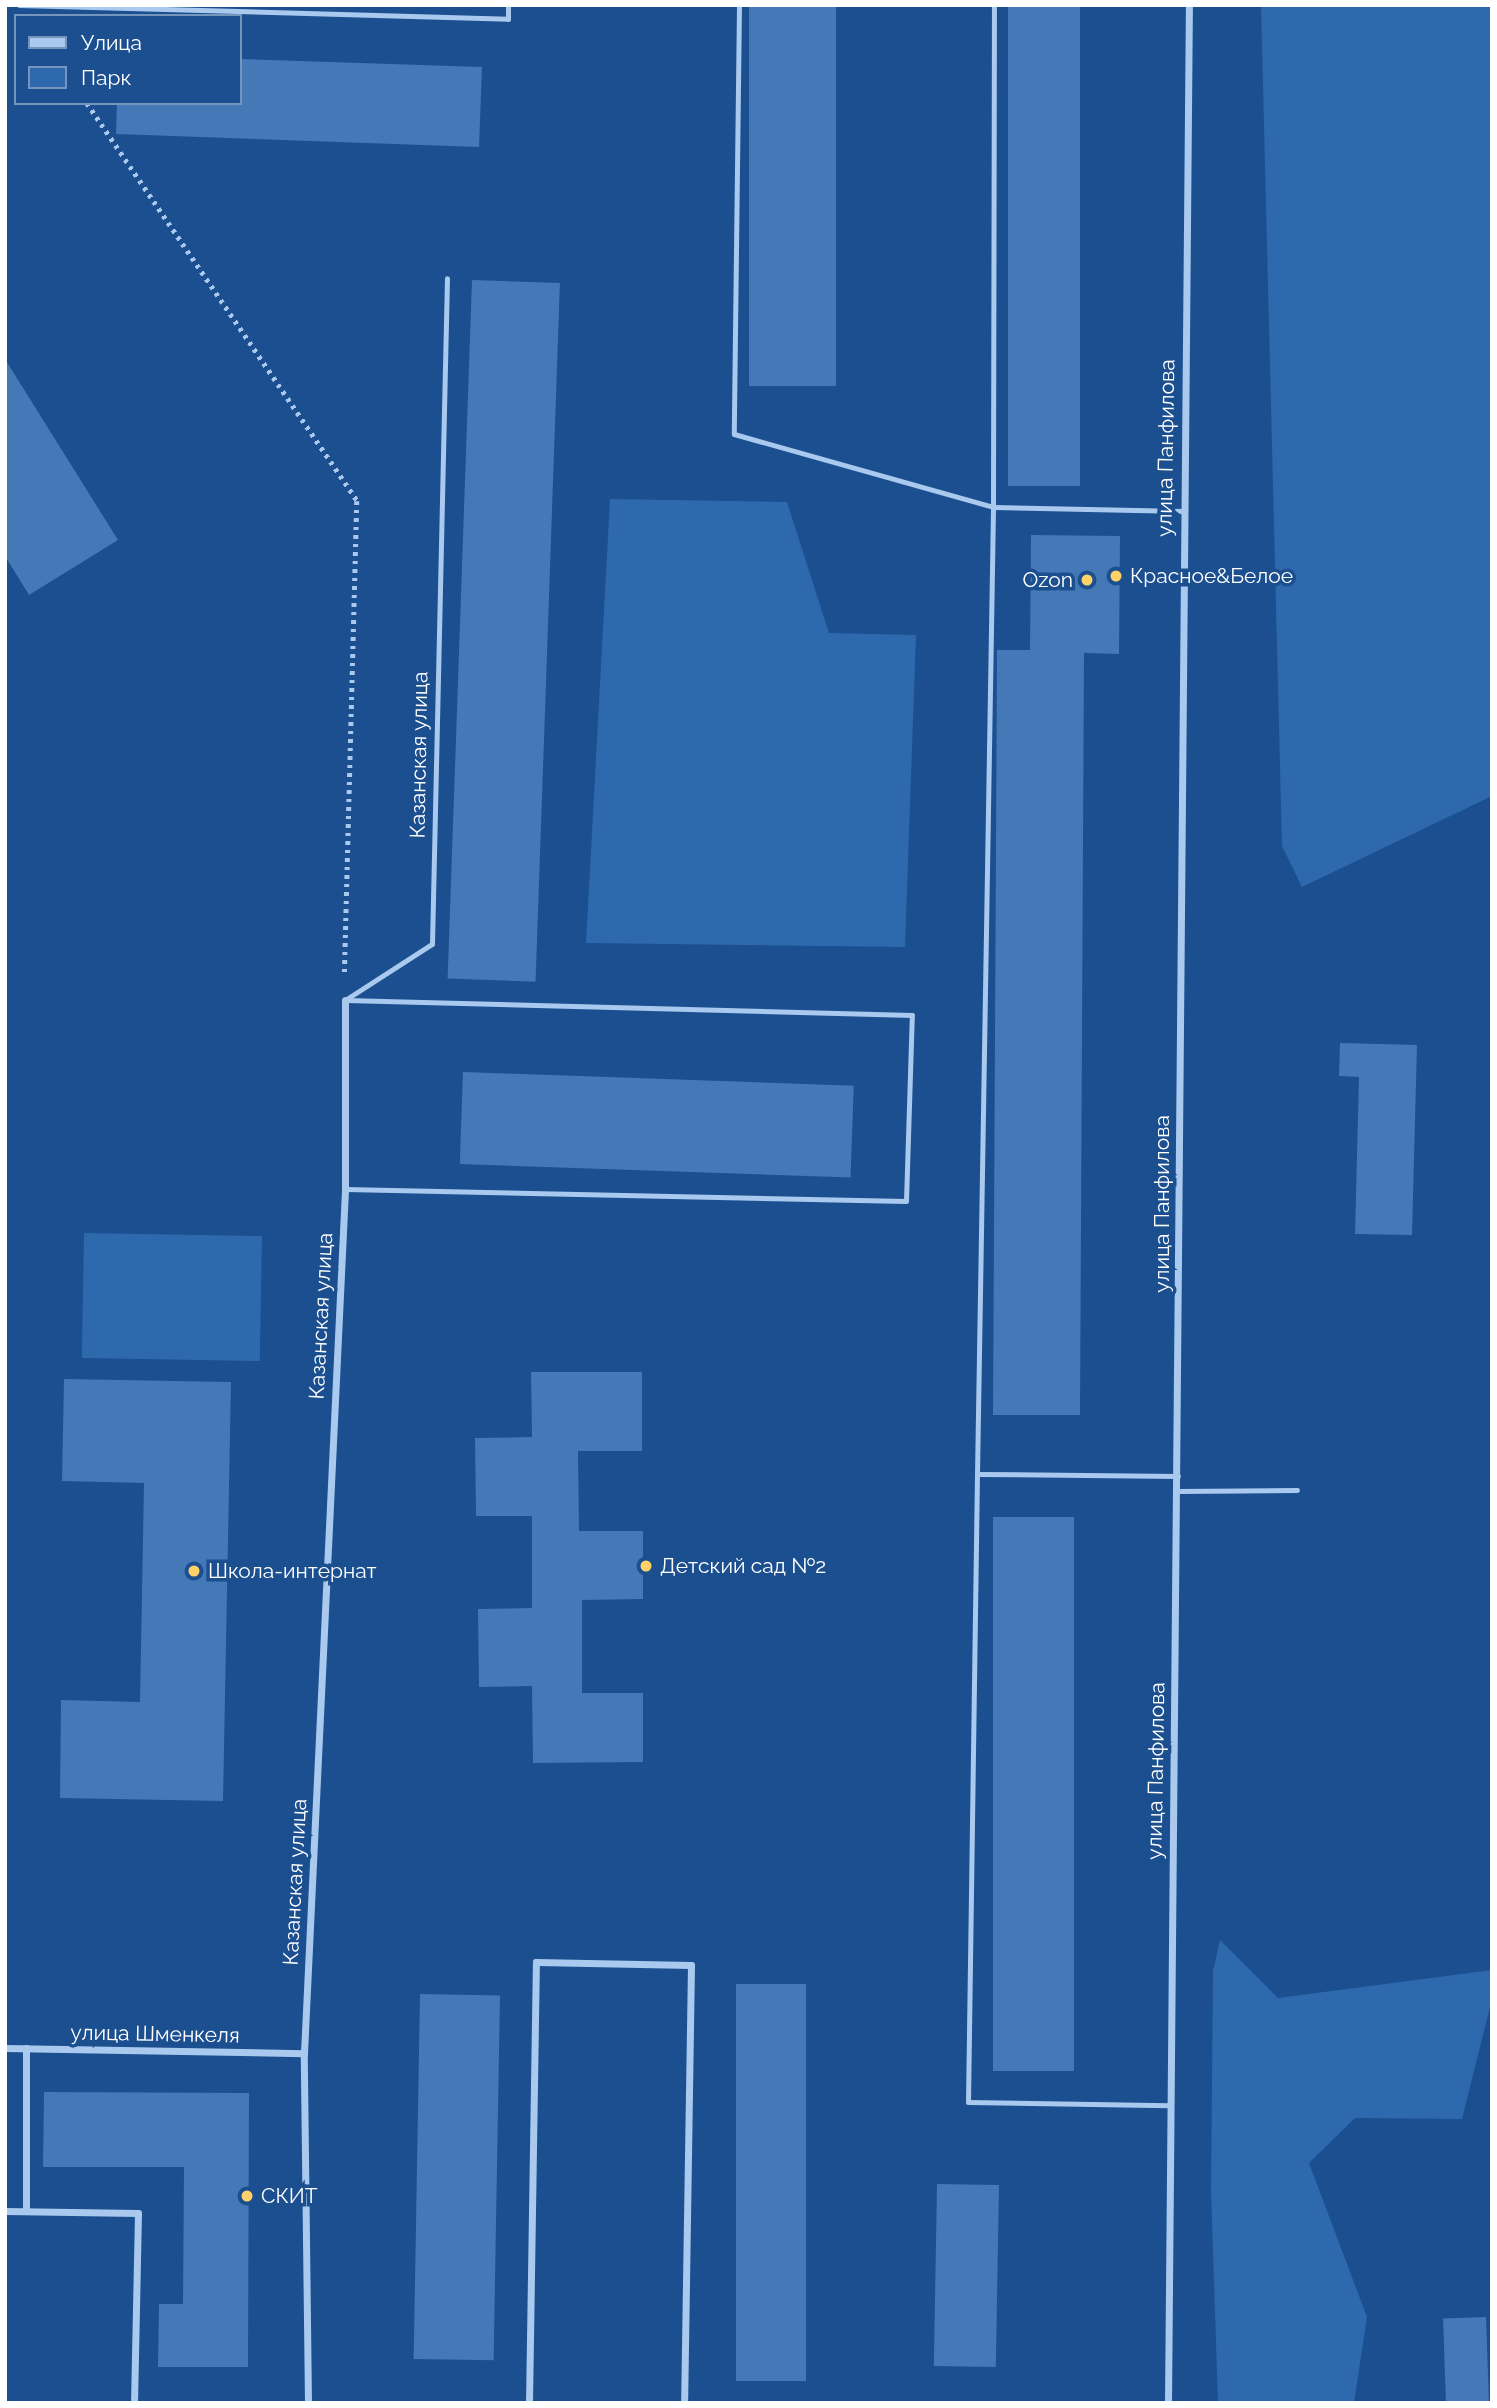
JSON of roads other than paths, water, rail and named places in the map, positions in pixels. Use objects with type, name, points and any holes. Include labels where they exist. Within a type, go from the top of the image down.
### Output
[{"type":"street","name":"улица Панфилова","points":[[1168,2403],[1189,5]]},
{"type":"street","name":"Казанская улица","points":[[308,2403],[304,2053],[345,1189],[345,1000]]},
{"type":"street","points":[[529,2403],[536,1962],[691,1965],[684,2403]]},
{"type":"street","name":"улица Шменкеля","points":[[5,2048],[304,2053]]},
{"type":"street","points":[[26,2048],[26,2211]]},
{"type":"street","points":[[5,2211],[138,2213],[134,2403]]},
{"type":"lane","points":[[19,5],[508,19],[508,5]]},
{"type":"lane","points":[[739,5],[734,434],[993,507],[1183,511]]},
{"type":"lane","points":[[994,5],[993,507],[968,2102],[1169,2105]]},
{"type":"lane","name":"Казанская улица","points":[[345,1000],[432,944],[447,278]]},
{"type":"lane","points":[[345,1000],[912,1014],[906,1201],[345,1189]]},
{"type":"lane","points":[[978,1474],[1178,1476]]},
{"type":"lane","points":[[1178,1491],[1297,1490]]},
{"type":"place","name":"Красное&Белое","points":[[1116,576]]},
{"type":"place","name":"Ozon","points":[[1087,580]]},
{"type":"place","name":"Детский сад №2","points":[[646,1566]]},
{"type":"place","name":"Школа-интернат","points":[[194,1571]]},
{"type":"place","name":"СКИТ","points":[[247,2196]]}]
